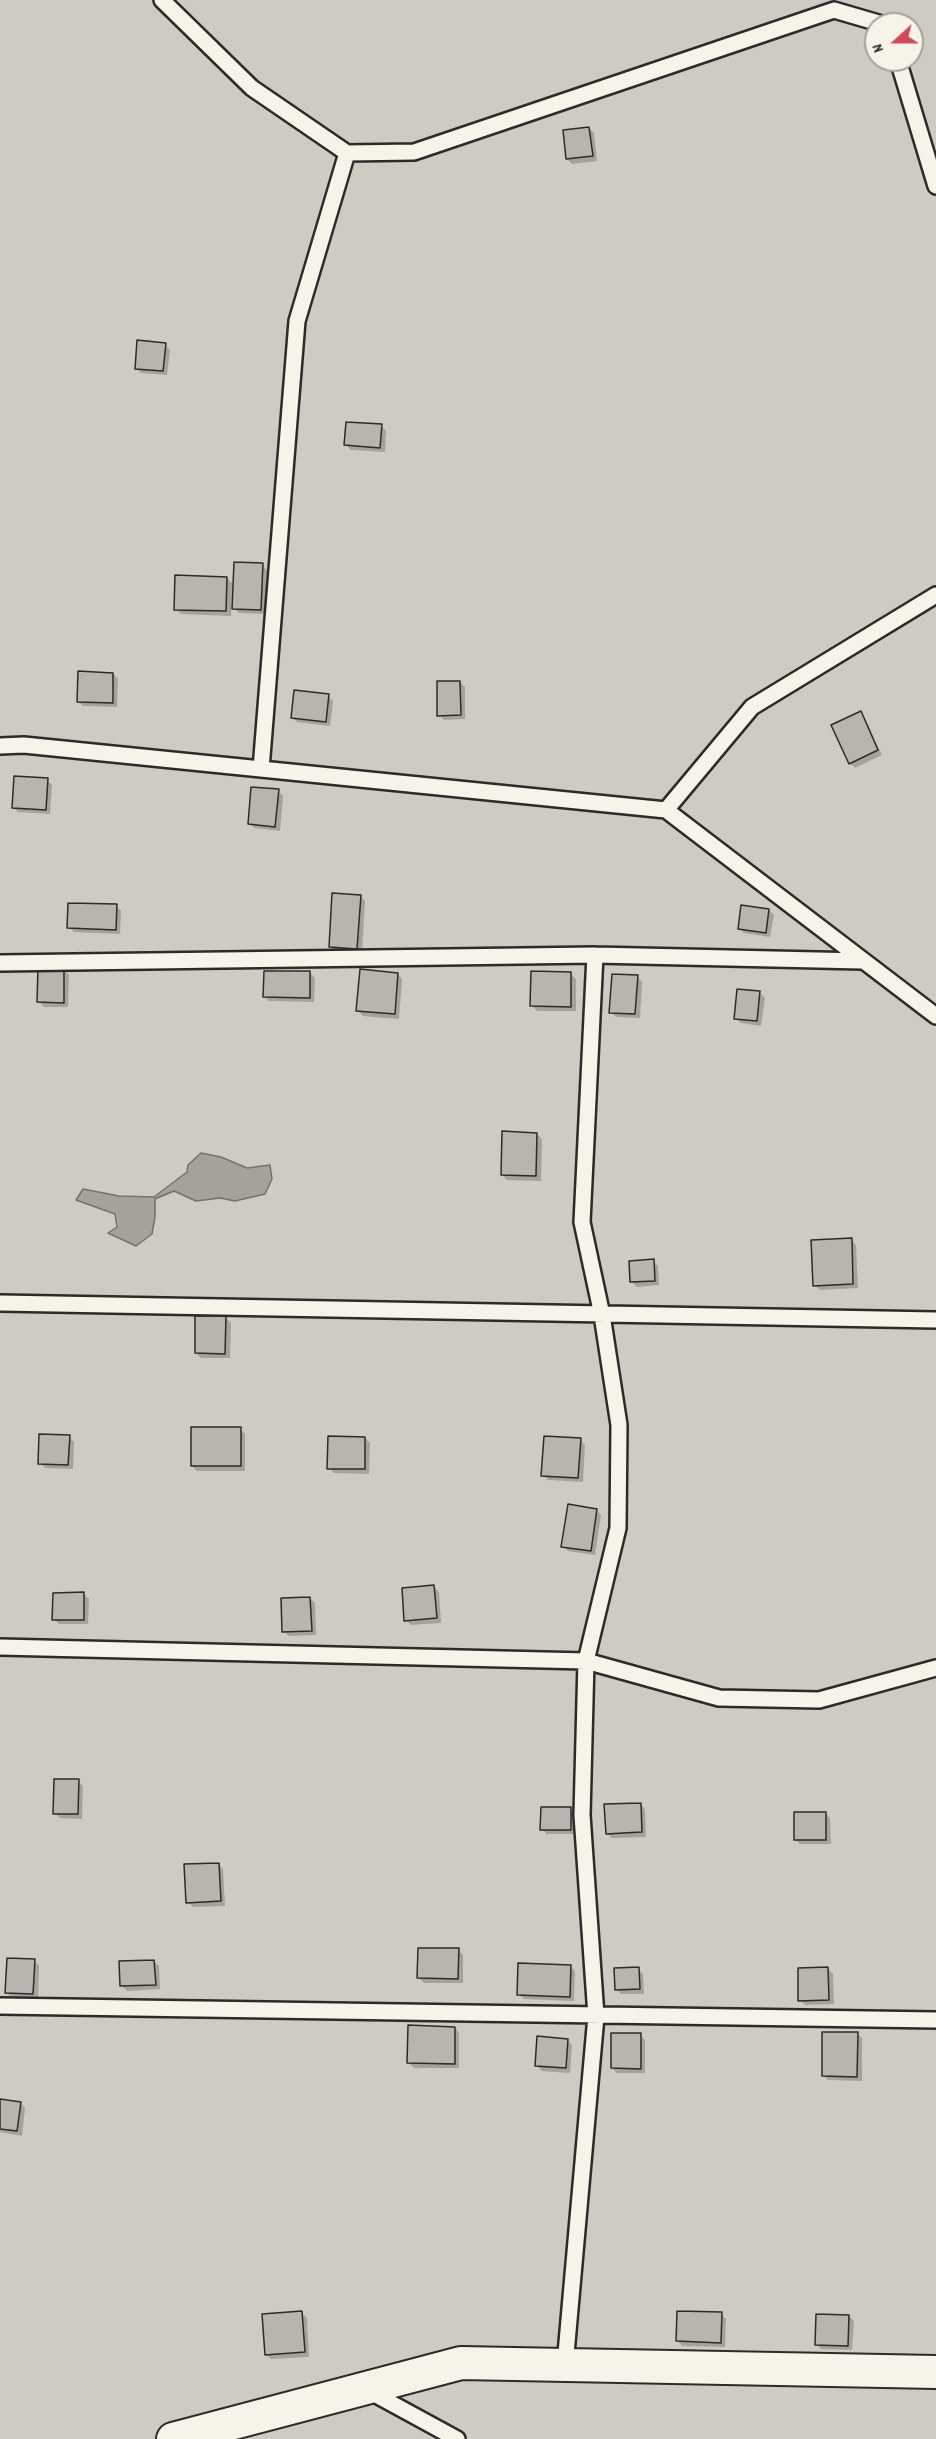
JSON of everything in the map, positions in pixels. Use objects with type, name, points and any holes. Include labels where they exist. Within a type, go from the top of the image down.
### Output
[{"type":"street","points":[[173,2439],[461,2363],[936,2372]]},
{"type":"lane","points":[[162,0],[252,88],[347,153],[414,152],[834,10],[864,19]]},
{"type":"lane","points":[[902,72],[936,186]]},
{"type":"lane","points":[[261,769],[297,321],[347,153]]},
{"type":"lane","points":[[666,810],[752,707],[936,595]]},
{"type":"lane","points":[[0,746],[24,745],[666,810],[936,1016]]},
{"type":"lane","points":[[0,963],[595,955],[862,961]]},
{"type":"lane","points":[[565,2365],[596,2016],[582,1815],[586,1661],[618,1528],[619,1425],[602,1315],[582,1222],[595,955]]},
{"type":"lane","points":[[0,1303],[936,1320]]},
{"type":"lane","points":[[0,1647],[586,1661],[719,1698],[819,1700],[936,1668]]},
{"type":"lane","points":[[0,2006],[936,2020]]},
{"type":"lane","points":[[365,2388],[457,2439]]},
{"type":"shaded area","points":[[0,0],[936,0],[936,2439],[0,2439]]},
{"type":"shaded area","points":[[201,1153],[221,1157],[247,1168],[270,1165],[272,1179],[265,1194],[235,1201],[220,1198],[196,1201],[174,1191],[155,1199],[152,1234],[136,1246],[108,1233],[117,1227],[115,1214],[76,1200],[83,1189],[119,1196],[154,1197],[187,1172],[188,1165]]},
{"type":"building","points":[[589,127],[593,156],[566,159],[563,130]]},
{"type":"building","points":[[137,340],[166,343],[163,371],[135,369]]},
{"type":"building","points":[[346,422],[382,424],[380,448],[344,445]]},
{"type":"building","points":[[234,562],[263,563],[261,610],[232,609]]},
{"type":"building","points":[[175,575],[227,577],[226,611],[174,610]]},
{"type":"building","points":[[78,671],[113,673],[113,703],[77,702]]},
{"type":"building","points":[[437,681],[460,681],[461,715],[437,716]]},
{"type":"building","points":[[294,690],[329,694],[326,722],[291,718]]},
{"type":"building","points":[[861,711],[878,750],[849,764],[831,725]]},
{"type":"building","points":[[14,776],[48,778],[46,810],[12,808]]},
{"type":"building","points":[[251,787],[279,789],[275,827],[248,824]]},
{"type":"building","points":[[332,893],[361,895],[357,949],[329,947]]},
{"type":"building","points":[[68,903],[117,904],[116,930],[67,928]]},
{"type":"building","points":[[741,905],[769,909],[766,933],[738,929]]},
{"type":"building","points":[[38,968],[64,969],[64,1003],[37,1002]]},
{"type":"building","points":[[360,969],[398,973],[395,1014],[356,1011]]},
{"type":"building","points":[[264,971],[310,971],[310,998],[263,997]]},
{"type":"building","points":[[531,971],[571,972],[571,1007],[530,1006]]},
{"type":"building","points":[[612,974],[638,975],[635,1014],[609,1013]]},
{"type":"building","points":[[737,989],[760,991],[757,1021],[734,1019]]},
{"type":"building","points":[[502,1131],[537,1133],[536,1176],[501,1175]]},
{"type":"building","points":[[852,1238],[853,1284],[813,1286],[811,1240]]},
{"type":"building","points":[[654,1259],[655,1281],[630,1282],[629,1261]]},
{"type":"building","points":[[195,1316],[226,1316],[225,1354],[195,1353]]},
{"type":"building","points":[[191,1427],[241,1427],[241,1466],[191,1466]]},
{"type":"building","points":[[39,1434],[70,1435],[68,1465],[38,1464]]},
{"type":"building","points":[[328,1436],[365,1437],[365,1469],[327,1469]]},
{"type":"building","points":[[544,1436],[581,1438],[578,1478],[541,1476]]},
{"type":"building","points":[[568,1504],[597,1509],[591,1551],[561,1547]]},
{"type":"building","points":[[434,1585],[437,1618],[404,1621],[402,1588]]},
{"type":"building","points":[[84,1592],[84,1620],[52,1620],[53,1593]]},
{"type":"building","points":[[310,1597],[312,1631],[282,1632],[281,1598]]},
{"type":"building","points":[[54,1779],[79,1779],[78,1814],[53,1814]]},
{"type":"building","points":[[641,1803],[642,1832],[606,1834],[604,1804]]},
{"type":"building","points":[[541,1807],[571,1807],[571,1830],[540,1830]]},
{"type":"building","points":[[794,1812],[826,1812],[826,1840],[794,1840]]},
{"type":"building","points":[[219,1863],[221,1901],[186,1903],[184,1864]]},
{"type":"building","points":[[418,1948],[459,1948],[458,1979],[417,1978]]},
{"type":"building","points":[[7,1958],[35,1959],[33,1994],[5,1993]]},
{"type":"building","points":[[154,1960],[156,1985],[120,1986],[119,1961]]},
{"type":"building","points":[[518,1963],[571,1965],[570,1997],[517,1995]]},
{"type":"building","points":[[639,1967],[640,1989],[615,1990],[614,1968]]},
{"type":"building","points":[[828,1967],[829,2000],[798,2001],[798,1968]]},
{"type":"building","points":[[408,2025],[455,2027],[455,2064],[407,2063]]},
{"type":"building","points":[[822,2032],[858,2032],[857,2077],[822,2076]]},
{"type":"building","points":[[611,2033],[641,2033],[641,2069],[611,2068]]},
{"type":"building","points":[[537,2036],[568,2039],[566,2068],[535,2066]]},
{"type":"building","points":[[0,2099],[21,2102],[17,2131],[0,2129]]},
{"type":"building","points":[[302,2311],[305,2352],[265,2355],[262,2314]]},
{"type":"building","points":[[677,2311],[722,2312],[721,2343],[676,2341]]},
{"type":"building","points":[[816,2314],[849,2315],[848,2346],[815,2345]]}]
